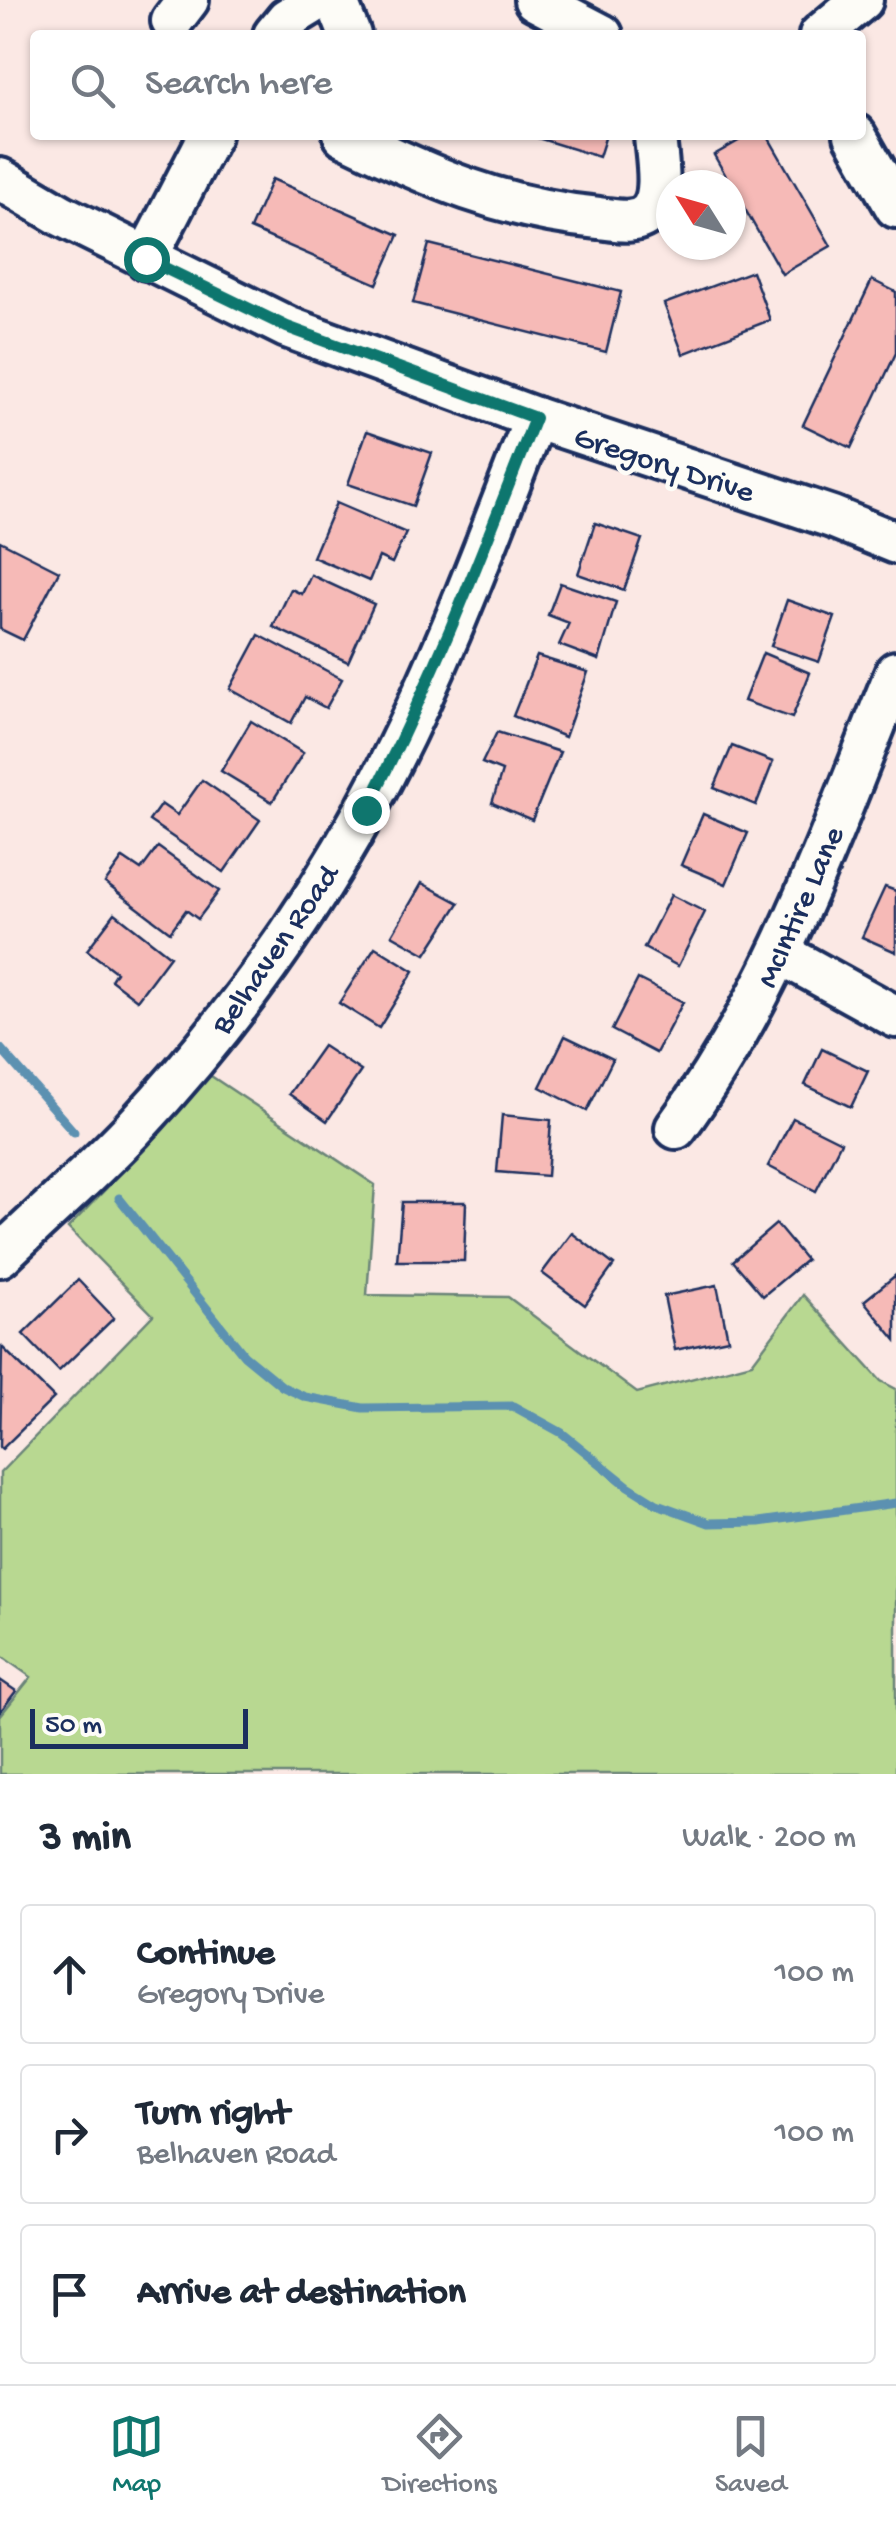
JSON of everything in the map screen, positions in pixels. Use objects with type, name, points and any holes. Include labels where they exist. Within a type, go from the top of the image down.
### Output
[{"type":"street","points":[[278,30],[318,0]]},
{"type":"street","points":[[336,0],[348,30]]},
{"type":"street","points":[[535,0],[592,30]]},
{"type":"street","points":[[826,30],[862,0]]},
{"type":"street","points":[[146,259],[207,140]]},
{"type":"street","points":[[354,140],[415,170],[498,201],[567,215],[634,222],[650,211],[658,192],[655,140]]},
{"type":"street","points":[[858,140],[896,207]]},
{"type":"street","name":"Gregory Drive","points":[[0,179],[61,216],[287,327],[896,543]]},
{"type":"street","name":"Belhaven Road","points":[[0,1256],[131,1131],[211,1038],[313,898],[366,810],[409,726],[456,621],[535,418]]},
{"type":"street","name":"McIntire Lane","points":[[676,1128],[744,1026],[780,953],[896,672]]},
{"type":"street","points":[[780,953],[896,1018]]},
{"type":"green space","points":[[208,1074],[375,1185],[367,1295],[508,1297],[637,1393],[752,1363],[803,1295],[881,1381],[896,1389],[896,1774],[0,1774],[0,1716],[31,1677],[0,1655],[0,1473],[153,1315],[68,1228],[163,1130]]},
{"type":"building","points":[[544,140],[604,140],[599,157]]},
{"type":"building","points":[[740,140],[770,140],[831,246],[782,274],[746,211],[746,170],[723,170],[714,155]]},
{"type":"building","points":[[272,179],[399,235],[377,284],[250,229]]},
{"type":"building","points":[[429,244],[621,292],[606,352],[413,303]]},
{"type":"building","points":[[752,271],[770,320],[683,354],[664,304]]},
{"type":"building","points":[[872,280],[896,292],[896,353],[851,448],[803,425]]},
{"type":"building","points":[[367,431],[432,453],[413,506],[348,484]]},
{"type":"building","points":[[336,503],[406,533],[392,563],[379,557],[369,581],[313,557]]},
{"type":"building","points":[[595,523],[642,539],[624,590],[578,574]]},
{"type":"building","points":[[0,541],[59,571],[23,640],[0,629]]},
{"type":"building","points":[[311,575],[374,604],[348,662],[273,627],[291,589],[302,594]]},
{"type":"building","points":[[560,583],[616,602],[599,660],[559,645],[569,623],[548,615]]},
{"type":"building","points":[[787,600],[835,617],[819,662],[771,646]]},
{"type":"building","points":[[259,635],[342,679],[326,708],[305,697],[291,723],[230,689]]},
{"type":"building","points":[[763,653],[810,673],[792,718],[744,701]]},
{"type":"building","points":[[537,656],[588,672],[565,737],[513,716]]},
{"type":"building","points":[[251,721],[303,753],[272,802],[221,771]]},
{"type":"building","points":[[497,732],[560,752],[532,820],[492,803],[502,771],[482,763]]},
{"type":"building","points":[[732,746],[773,762],[756,805],[714,788]]},
{"type":"building","points":[[202,780],[260,820],[224,872],[149,821],[161,804],[177,815]]},
{"type":"building","points":[[703,814],[748,833],[726,884],[681,865]]},
{"type":"building","points":[[158,847],[219,891],[198,919],[186,910],[170,932],[105,883],[123,858],[141,870]]},
{"type":"building","points":[[422,883],[459,903],[426,954],[392,935]]},
{"type":"building","points":[[885,887],[896,891],[896,952],[862,937]]},
{"type":"building","points":[[671,895],[705,912],[678,966],[644,948]]},
{"type":"building","points":[[115,913],[170,956],[137,1000],[111,980],[116,972],[87,950]]},
{"type":"building","points":[[375,947],[414,971],[379,1028],[339,1003]]},
{"type":"building","points":[[638,979],[683,1002],[656,1053],[612,1030]]},
{"type":"building","points":[[565,1036],[613,1059],[587,1111],[540,1087]]},
{"type":"building","points":[[323,1046],[361,1071],[327,1121],[289,1094]]},
{"type":"building","points":[[822,1049],[868,1071],[851,1107],[805,1085]]},
{"type":"building","points":[[502,1115],[551,1120],[547,1176],[497,1172]]},
{"type":"building","points":[[793,1118],[841,1142],[816,1191],[768,1166]]},
{"type":"building","points":[[402,1202],[466,1202],[464,1261],[397,1261]]},
{"type":"building","points":[[776,1224],[806,1260],[763,1296],[733,1261]]},
{"type":"building","points":[[572,1233],[614,1265],[585,1305],[542,1273]]},
{"type":"building","points":[[896,1275],[896,1340],[864,1301]]},
{"type":"building","points":[[78,1280],[114,1318],[59,1371],[23,1334]]},
{"type":"building","points":[[717,1285],[728,1339],[675,1350],[664,1296]]},
{"type":"building","points":[[2,1347],[54,1398],[2,1449],[0,1447]]},
{"type":"building","points":[[0,1680],[16,1691],[0,1712]]},
{"type":"waterway","points":[[0,1048],[74,1132]]},
{"type":"waterway","points":[[119,1198],[244,1355],[283,1387],[305,1397],[363,1408],[513,1406],[562,1433],[657,1504],[709,1523],[759,1522],[896,1503]]},
{"type":"route","points":[[146,259],[287,327],[535,418],[456,621],[366,810]]}]
